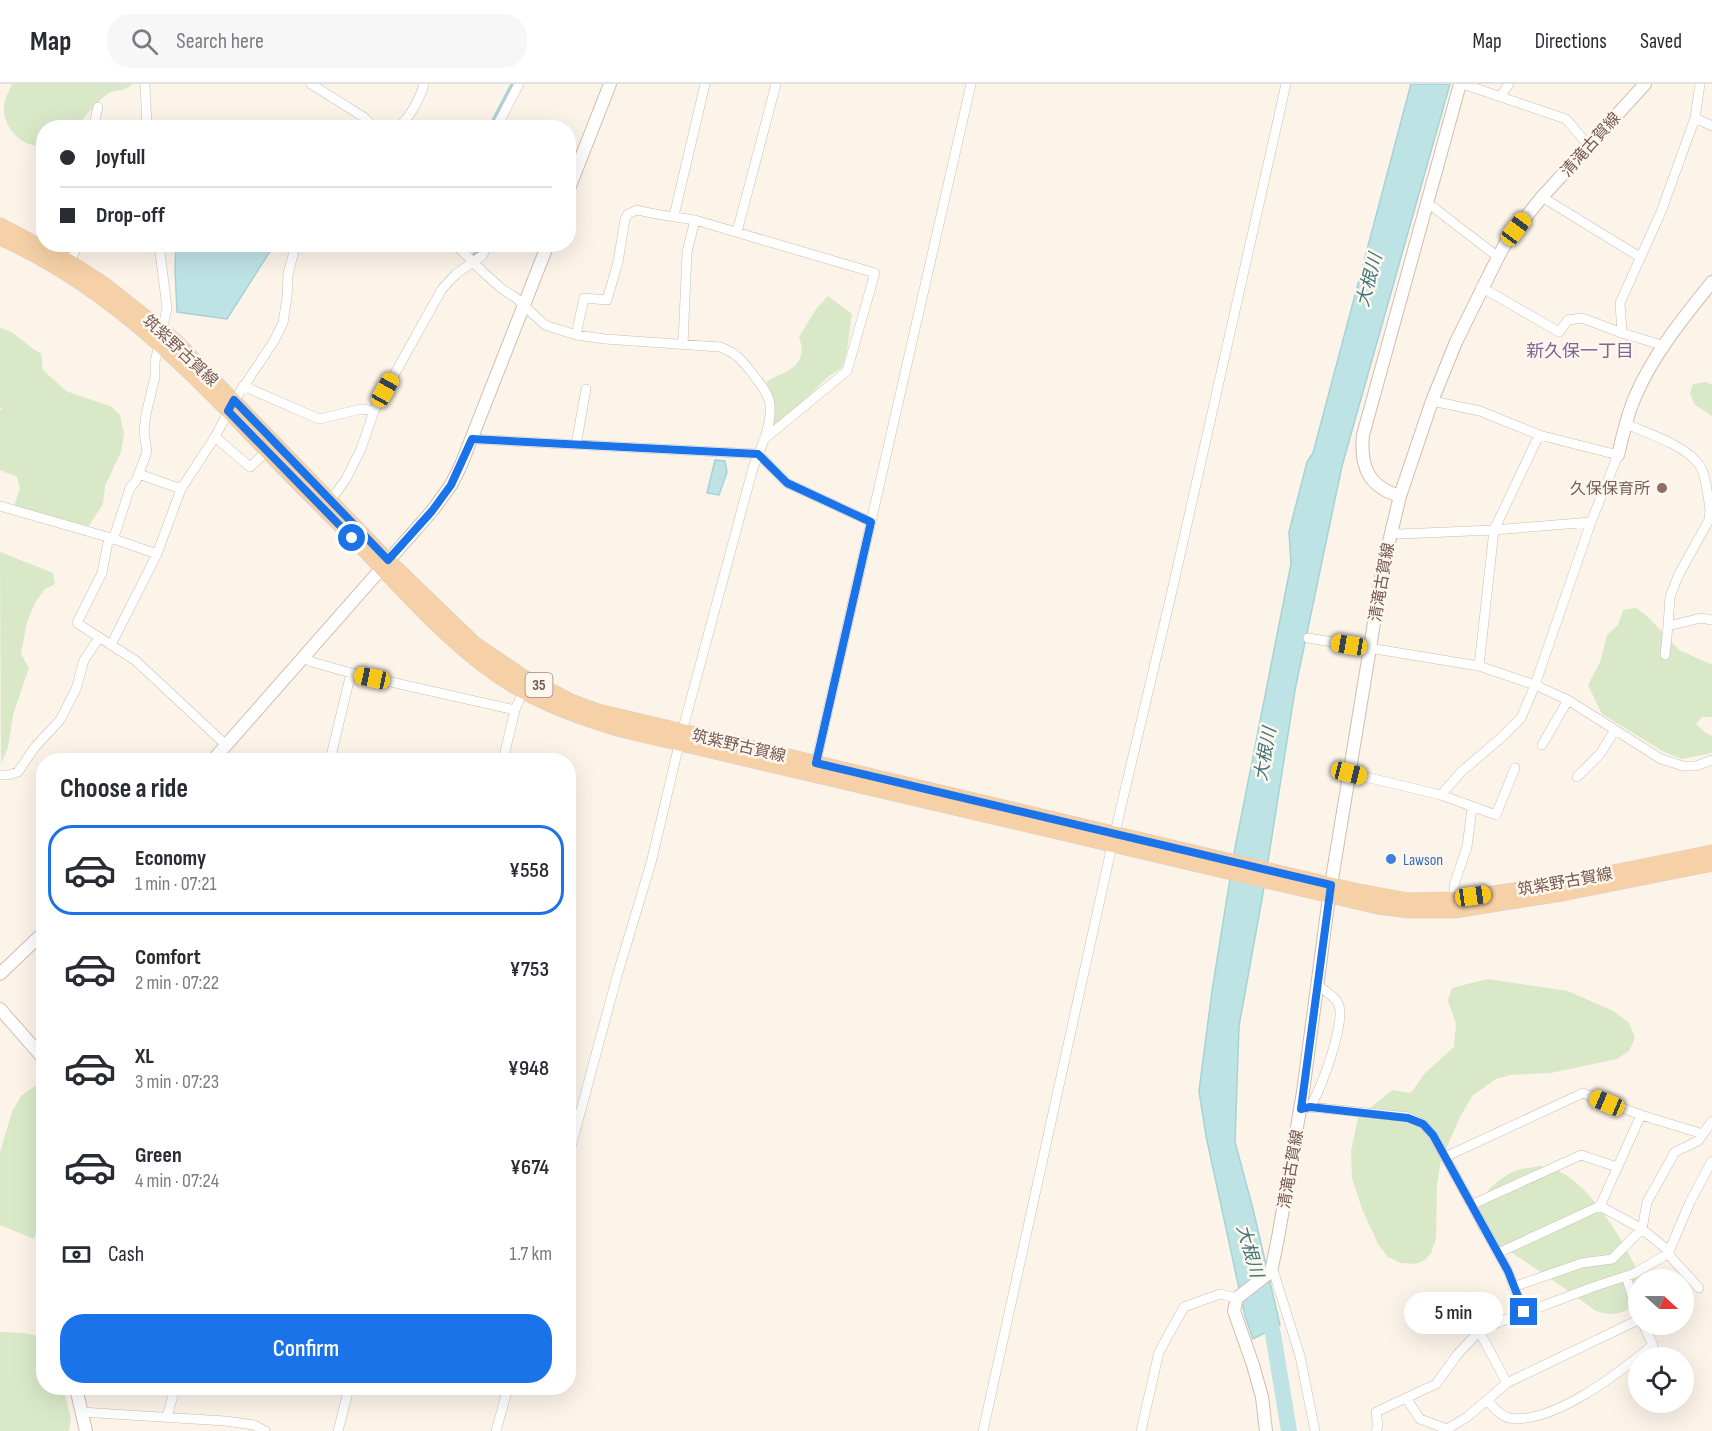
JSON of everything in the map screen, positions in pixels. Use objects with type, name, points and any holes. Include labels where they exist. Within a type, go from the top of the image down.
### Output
[{"type":"main road","points":[[576,171],[610,84]]},
{"type":"main road","points":[[1400,496],[1391,494],[1375,484],[1367,474],[1362,448],[1363,435],[1462,84]]},
{"type":"main road","name":"清滝古賀線","points":[[1270,1270],[1306,1108],[1317,985],[1330,891],[1370,648],[1391,531],[1400,496],[1432,401],[1456,342],[1481,287],[1508,239],[1542,197],[1645,84]]},
{"type":"main road","name":"筑紫野古賀線","points":[[0,225],[36,248]]},
{"type":"main road","name":"筑紫野古賀線","points":[[0,238],[41,258],[67,267]]},
{"type":"main road","name":"筑紫野古賀線","points":[[43,252],[67,267],[132,319],[161,336],[331,500],[384,564],[474,643],[524,677],[571,701],[681,738]]},
{"type":"main road","points":[[220,753],[432,511],[451,485],[472,439],[545,252]]},
{"type":"main road","points":[[1618,455],[1634,398],[1644,378],[1712,282]]},
{"type":"main road","name":"筑紫野古賀線","points":[[231,406],[267,451],[384,564],[467,652],[523,692],[565,712],[593,722],[681,738],[815,769],[1272,876],[1330,891],[1378,907],[1408,911],[1454,910],[1562,894],[1712,864]]},
{"type":"main road","name":"筑紫野古賀線","points":[[1330,891],[1408,900],[1455,899],[1559,883],[1712,852]]},
{"type":"main road","points":[[0,974],[36,940]]},
{"type":"main road","points":[[0,1009],[36,1050]]},
{"type":"main road","points":[[1266,1431],[1262,1397],[1233,1311],[1239,1296],[1270,1270]]},
{"type":"main road","points":[[77,1395],[86,1431]]},
{"type":"street","points":[[145,84],[147,120]]},
{"type":"street","points":[[311,84],[367,120]]},
{"type":"street","points":[[405,120],[421,95],[424,84]]},
{"type":"street","points":[[500,120],[519,84]]},
{"type":"street","points":[[674,216],[705,84]]},
{"type":"street","points":[[737,232],[776,84]]},
{"type":"street","points":[[815,769],[971,84]]},
{"type":"street","points":[[983,1431],[1114,839],[1286,84]]},
{"type":"street","points":[[1462,84],[1566,119],[1589,146]]},
{"type":"street","points":[[1500,97],[1509,84]]},
{"type":"street","points":[[1622,333],[1620,303],[1661,213],[1695,118],[1700,84]]},
{"type":"street","points":[[95,120],[98,107]]},
{"type":"street","points":[[1695,118],[1712,126]]},
{"type":"street","points":[[1542,197],[1640,257]]},
{"type":"street","points":[[1427,206],[1433,207],[1498,257]]},
{"type":"street","points":[[576,335],[584,298],[607,300],[618,262],[625,219],[628,214],[637,210],[695,220],[875,273],[847,371],[764,440]]},
{"type":"street","points":[[683,344],[687,252],[695,220]]},
{"type":"street","points":[[67,267],[74,252]]},
{"type":"street","points":[[160,252],[167,308],[146,414],[144,432],[147,452],[139,474],[130,488],[115,534],[108,542],[102,573],[77,623],[136,661],[227,746]]},
{"type":"street","points":[[111,645],[157,554],[181,489],[283,323],[288,274],[294,252]]},
{"type":"street","points":[[463,252],[545,325],[576,335],[720,347],[734,352],[765,391],[770,405],[764,440],[758,454],[681,738],[651,862],[617,976],[576,1128]]},
{"type":"street","points":[[331,500],[346,479],[361,449],[374,411],[442,289],[456,274],[483,255],[484,252]]},
{"type":"street","points":[[1481,287],[1559,332],[1568,320],[1582,318],[1665,346]]},
{"type":"street","points":[[243,387],[319,419],[362,409],[374,411]]},
{"type":"street","points":[[576,445],[586,389]]},
{"type":"street","points":[[1432,401],[1480,411],[1539,435],[1618,455],[1591,522],[1521,718],[1461,772],[1441,795]]},
{"type":"street","points":[[1626,424],[1670,442],[1701,467],[1711,509],[1708,520],[1678,576],[1670,597],[1665,655]]},
{"type":"street","points":[[1479,666],[1494,530],[1539,435]]},
{"type":"street","points":[[215,437],[250,467],[267,451]]},
{"type":"street","points":[[472,439],[758,454],[787,483],[871,522]]},
{"type":"street","points":[[139,474],[181,489]]},
{"type":"street","points":[[0,506],[111,538],[157,554]]},
{"type":"street","points":[[1391,531],[1400,534],[1494,530],[1591,522]]},
{"type":"street","points":[[1668,626],[1701,618],[1712,620]]},
{"type":"street","points":[[0,775],[18,772],[35,747],[60,720],[76,689],[84,660],[99,638]]},
{"type":"street","points":[[1308,638],[1479,666],[1534,685],[1568,700],[1661,759],[1683,766],[1712,760]]},
{"type":"street","points":[[303,657],[312,662],[351,673],[515,710]]},
{"type":"street","points":[[332,753],[351,673]]},
{"type":"street","points":[[504,753],[515,710],[523,692]]},
{"type":"street","points":[[1542,745],[1568,700]]},
{"type":"street","points":[[1577,777],[1600,754],[1615,730]]},
{"type":"street","points":[[1349,773],[1441,795],[1496,815],[1515,768]]},
{"type":"street","points":[[1455,899],[1454,885],[1467,847],[1472,808]]},
{"type":"street","points":[[1306,1108],[1318,1095],[1340,1021],[1338,1002],[1317,985]]},
{"type":"street","points":[[1445,1157],[1583,1093],[1641,1115],[1703,1134]]},
{"type":"street","points":[[1306,1108],[1408,1118],[1423,1124],[1433,1135],[1508,1271],[1524,1312]]},
{"type":"street","points":[[1498,1253],[1600,1206],[1641,1115]]},
{"type":"street","points":[[1513,1287],[1582,1263],[1612,1259],[1642,1229],[1647,1202],[1675,1152],[1698,1141],[1712,1121]]},
{"type":"street","points":[[1471,1205],[1581,1155],[1617,1167]]},
{"type":"street","points":[[1376,1431],[1378,1426],[1376,1412],[1436,1384],[1457,1355],[1479,1331],[1524,1312],[1633,1274],[1668,1252],[1690,1202],[1712,1161]]},
{"type":"street","points":[[1600,1206],[1642,1229],[1668,1252],[1700,1288]]},
{"type":"street","points":[[1270,1270],[1300,1356],[1314,1431]]},
{"type":"street","points":[[1626,1276],[1628,1282]]},
{"type":"street","points":[[1141,1431],[1159,1352],[1184,1307],[1220,1294],[1239,1296]]},
{"type":"street","points":[[1406,1398],[1420,1419],[1448,1429],[1467,1417],[1507,1383],[1628,1325]]},
{"type":"street","points":[[1479,1331],[1507,1383]]},
{"type":"street","points":[[1487,1400],[1507,1418],[1527,1418],[1563,1407],[1610,1378],[1653,1345],[1649,1335]]},
{"type":"street","points":[[167,1417],[173,1395]]},
{"type":"street","points":[[339,1431],[347,1395]]},
{"type":"street","points":[[496,1431],[506,1395]]},
{"type":"street","points":[[81,1412],[254,1425],[265,1431]]},
{"type":"green space","points":[[12,84],[133,84],[109,93],[92,108],[83,120],[36,120],[36,146],[23,141],[12,132],[4,112],[6,98]]},
{"type":"green space","points":[[828,296],[852,314],[842,368],[829,376],[774,429],[770,428],[767,381],[789,370],[799,360],[801,346],[799,337],[816,309]]},
{"type":"green space","points":[[0,328],[11,332],[41,353],[43,370],[66,391],[112,407],[120,415],[124,434],[121,452],[105,486],[103,504],[89,526],[13,509],[20,488],[17,477],[0,470],[0,411],[2,408],[0,407]]},
{"type":"green space","points":[[1706,382],[1712,385],[1712,416],[1695,405],[1690,394],[1693,384]]},
{"type":"green space","points":[[0,552],[53,573],[55,584],[44,590],[35,603],[27,622],[21,654],[29,668],[13,715],[8,748],[1,764]]},
{"type":"green space","points":[[1636,608],[1647,616],[1679,650],[1712,665],[1712,717],[1702,717],[1696,724],[1712,736],[1712,753],[1682,759],[1664,752],[1602,714],[1588,685],[1600,662],[1607,635],[1618,625],[1623,610]]},
{"type":"green space","points":[[1487,979],[1568,991],[1615,1012],[1629,1023],[1635,1038],[1629,1051],[1617,1059],[1551,1073],[1510,1075],[1496,1079],[1473,1095],[1461,1115],[1441,1160],[1437,1184],[1436,1239],[1431,1253],[1425,1260],[1416,1264],[1401,1263],[1388,1257],[1378,1244],[1362,1209],[1352,1178],[1351,1151],[1358,1118],[1392,1090],[1411,1093],[1425,1073],[1454,1047],[1456,1024],[1448,1001],[1452,988]]},
{"type":"green space","points":[[36,1086],[36,1234],[34,1239],[0,1225],[0,1152],[12,1112],[21,1096]]},
{"type":"green space","points":[[1540,1166],[1556,1169],[1572,1179],[1601,1210],[1614,1228],[1636,1269],[1628,1269],[1628,1309],[1614,1314],[1596,1311],[1481,1233],[1476,1225],[1476,1216],[1483,1198],[1489,1189],[1505,1176]]},
{"type":"green space","points":[[0,1332],[36,1336],[36,1395],[65,1395],[71,1418],[69,1431],[0,1431]]},
{"type":"water","points":[[1411,84],[1450,84],[1342,466],[1295,690],[1262,899],[1239,1026],[1235,1142],[1280,1325],[1253,1339],[1245,1316],[1206,1136],[1199,1091],[1235,848],[1291,564],[1289,532],[1307,462],[1313,453]]},
{"type":"water","points":[[176,252],[270,252],[227,319],[177,312]]},
{"type":"water","points":[[715,460],[725,461],[727,472],[719,495],[707,493]]},
{"type":"waterway","points":[[493,120],[512,84]]},
{"type":"waterway","points":[[473,255],[478,252]]},
{"type":"waterway","name":"大根川","points":[[1266,1308],[1273,1334],[1289,1431]]},
{"type":"place","name":"久保保育所","points":[[1662,488]]},
{"type":"place","name":"Lawson","points":[[1391,859]]},
{"type":"district","name":"新久保一丁目","points":[[1580,351]]},
{"type":"route","points":[[352,538],[228,411],[234,400],[388,560],[432,511],[451,485],[472,439],[758,454],[787,483],[871,522],[816,763],[1331,885],[1301,1109],[1310,1107],[1408,1118],[1423,1124],[1433,1135],[1508,1271],[1524,1312]]}]
